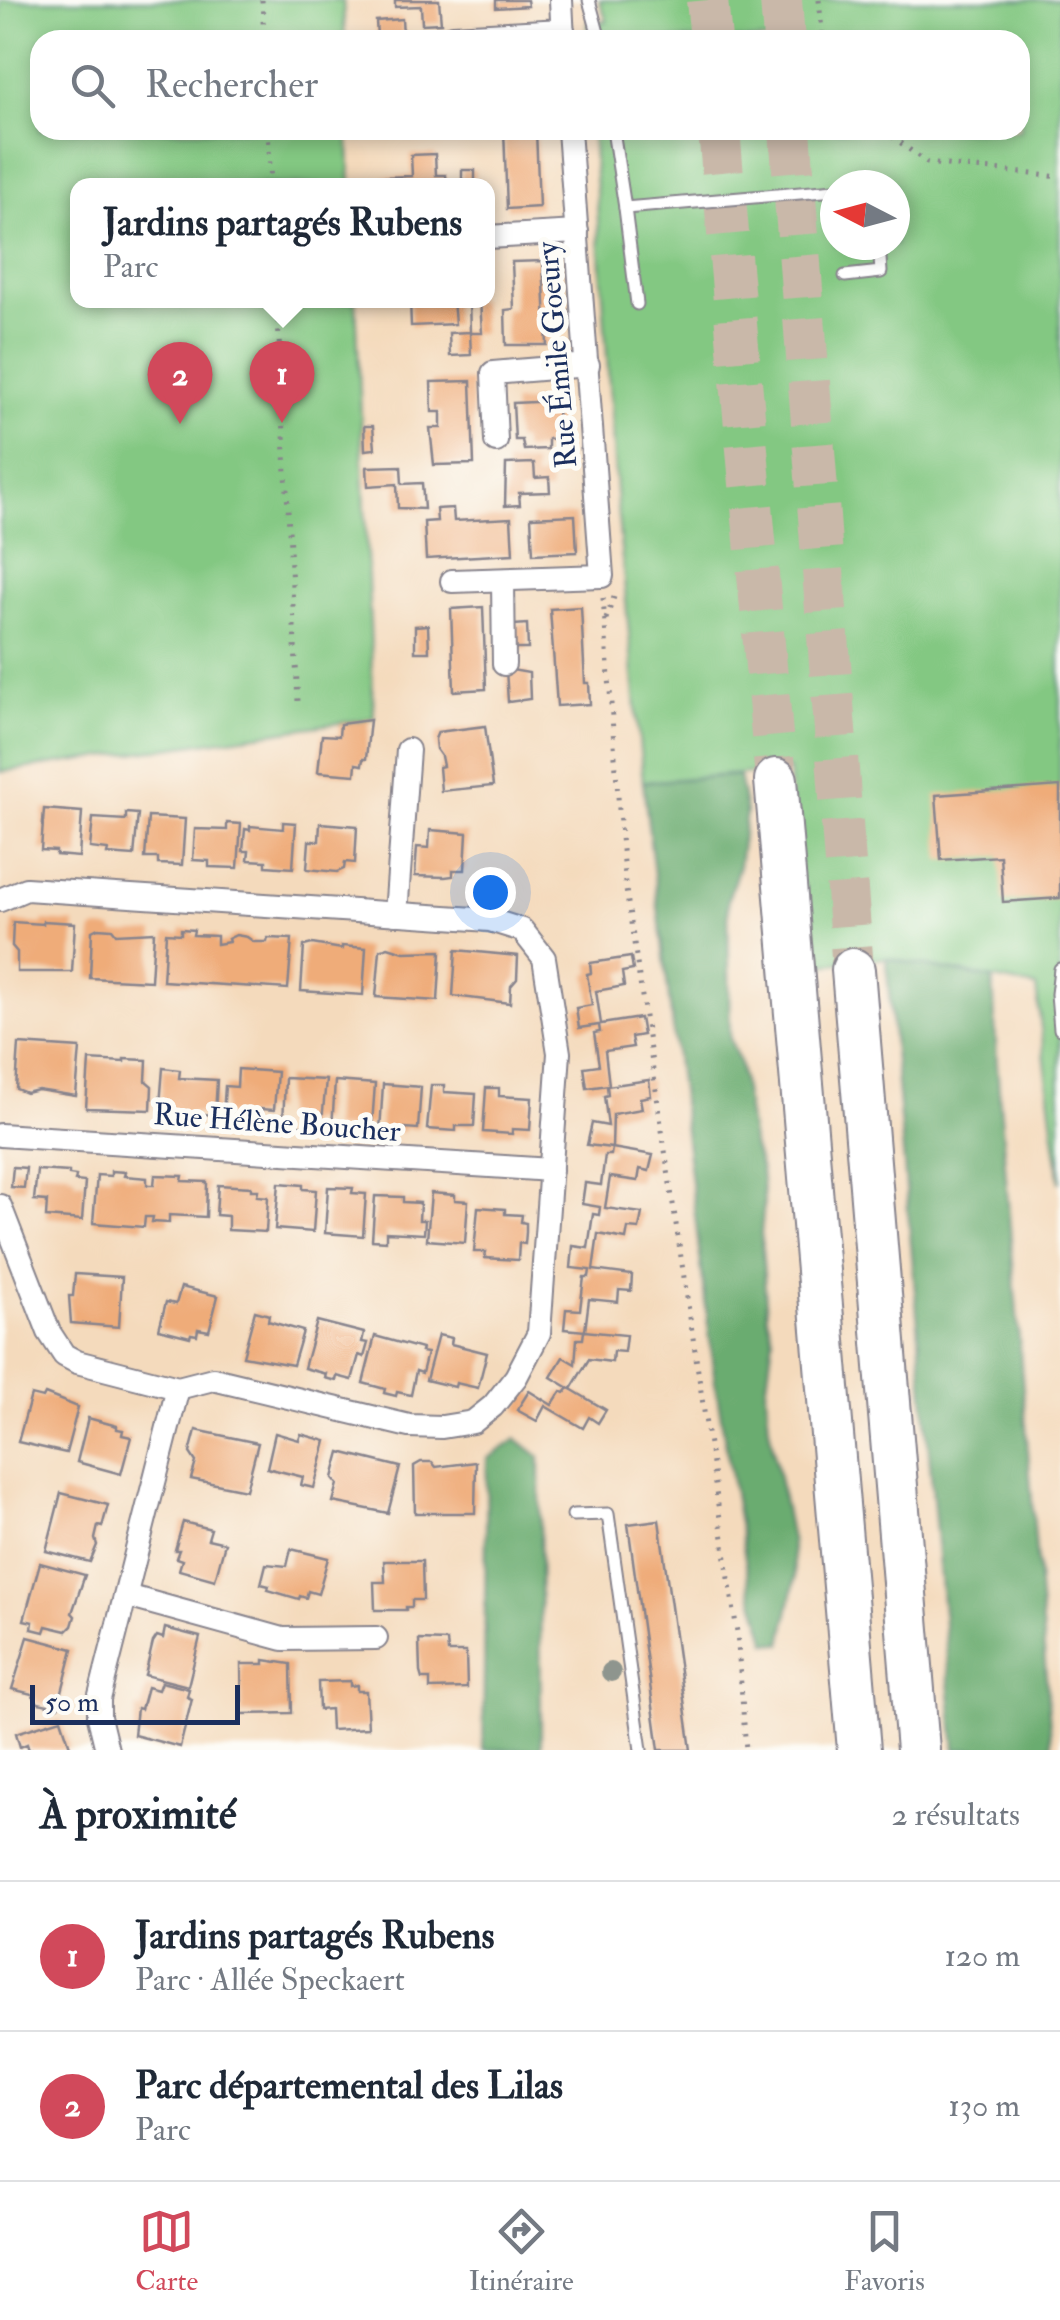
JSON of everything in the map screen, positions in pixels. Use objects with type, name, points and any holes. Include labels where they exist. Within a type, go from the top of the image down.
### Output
[{"type":"highway","points":[[776,780],[859,1750]]},
{"type":"highway","points":[[853,970],[918,1750]]},
{"type":"street","points":[[561,0],[563,30]]},
{"type":"street","name":"Rue Émile Goeury","points":[[570,140],[602,584]]},
{"type":"street","points":[[495,237],[577,232]]},
{"type":"street","points":[[496,441],[493,373],[588,365]]},
{"type":"street","points":[[452,581],[602,584]]},
{"type":"street","points":[[503,582],[504,664]]},
{"type":"street","points":[[396,914],[408,750]]},
{"type":"street","points":[[0,900],[26,889],[490,920],[522,930],[544,958],[559,1053],[539,1333],[516,1376],[493,1406],[473,1422],[442,1427],[383,1422],[213,1379],[178,1388],[78,1362],[64,1355],[49,1332],[0,1206]]},
{"type":"street","name":"Rue Hélène Boucher","points":[[0,1135],[550,1170]]},
{"type":"street","points":[[107,1750],[98,1717],[99,1699],[178,1388]]},
{"type":"street","points":[[127,1596],[283,1639],[376,1638]]},
{"type":"lane","points":[[589,0],[597,30]]},
{"type":"lane","points":[[614,140],[637,304]]},
{"type":"lane","points":[[624,208],[820,191]]},
{"type":"lane","points":[[845,276],[881,272],[880,260]]},
{"type":"lane","points":[[1060,969],[1056,994],[1060,1030]]},
{"type":"lane","points":[[573,1515],[608,1514],[641,1750]]},
{"type":"path","points":[[262,0],[264,30]]},
{"type":"path","points":[[819,0],[821,30]]},
{"type":"path","points":[[269,140],[271,178]]},
{"type":"path","points":[[897,140],[927,164],[1060,177]]},
{"type":"path","points":[[277,308],[298,702]]},
{"type":"path","points":[[602,584],[624,876],[737,1632],[746,1750]]},
{"type":"green space","points":[[0,0],[343,0],[344,30],[30,30],[30,140],[349,140],[351,178],[70,178],[70,308],[356,308],[374,718],[0,772]]},
{"type":"green space","points":[[599,0],[1060,0],[1060,1183],[1036,987],[886,958],[799,967],[789,770],[643,782],[617,506],[593,140],[1030,140],[1030,30],[587,30],[587,23],[607,21]]},
{"type":"green space","points":[[739,775],[746,812],[739,866],[728,899],[730,1039],[740,1064],[764,1203],[761,1234],[767,1317],[773,1338],[766,1391],[795,1578],[782,1644],[767,1642],[750,1587],[715,1382],[643,782]]},
{"type":"green space","points":[[886,958],[993,979],[1052,1750],[955,1750]]},
{"type":"green space","points":[[517,1439],[540,1457],[541,1750],[483,1750],[487,1459]]},
{"type":"building","points":[[395,0],[439,0],[441,23],[422,24],[421,6],[395,7]]},
{"type":"building","points":[[496,0],[527,0],[528,6],[496,8]]},
{"type":"building","points":[[402,19],[403,30],[377,30],[376,21]]},
{"type":"building","points":[[504,140],[536,140],[539,207],[507,209]]},
{"type":"building","points":[[435,154],[436,175],[446,178],[384,178],[412,176],[411,155]]},
{"type":"building","points":[[462,170],[475,170],[475,178],[462,178]]},
{"type":"building","points":[[543,261],[547,345],[506,345],[505,310],[514,309],[512,262]]},
{"type":"building","points":[[410,308],[454,308],[455,324],[411,326]]},
{"type":"building","points":[[469,308],[480,308],[482,333],[470,333],[471,355],[450,356],[449,333],[470,332]]},
{"type":"building","points":[[471,381],[474,464],[434,465],[430,428],[441,428],[441,412],[432,412],[431,382]]},
{"type":"building","points":[[557,401],[558,438],[548,439],[548,449],[524,450],[522,440],[515,440],[513,403]]},
{"type":"building","points":[[364,426],[373,426],[375,449],[365,450]]},
{"type":"building","points":[[534,463],[535,478],[549,477],[550,492],[519,493],[520,505],[505,506],[506,464]]},
{"type":"building","points":[[401,466],[402,484],[422,483],[424,509],[398,508],[397,484],[368,486],[367,467]]},
{"type":"building","points":[[453,508],[454,521],[511,518],[513,554],[426,559],[424,522],[437,521],[436,509]]},
{"type":"building","points":[[575,515],[577,552],[533,554],[531,517]]},
{"type":"building","points":[[483,607],[486,689],[454,691],[451,609]]},
{"type":"building","points":[[581,607],[585,683],[589,683],[590,704],[557,706],[550,609]]},
{"type":"building","points":[[527,624],[528,649],[515,649],[514,625]]},
{"type":"building","points":[[428,625],[429,652],[415,652],[415,626]]},
{"type":"building","points":[[506,669],[529,673],[530,699],[508,702]]},
{"type":"building","points":[[370,720],[366,759],[362,765],[356,764],[355,775],[318,772],[322,735],[339,736],[340,724]]},
{"type":"building","points":[[485,726],[493,786],[441,791],[439,767],[443,766],[435,739],[438,732]]},
{"type":"building","points":[[1060,786],[1060,898],[1003,902],[1000,856],[941,860],[936,795]]},
{"type":"building","points":[[44,809],[82,812],[79,857],[41,850]]},
{"type":"building","points":[[126,813],[138,814],[134,856],[90,848],[93,818],[126,820]]},
{"type":"building","points":[[148,817],[185,819],[182,865],[158,864],[158,858],[145,858]]},
{"type":"building","points":[[283,822],[296,823],[293,868],[248,860],[249,851],[243,851],[245,829],[283,829]]},
{"type":"building","points":[[227,823],[241,824],[238,868],[209,867],[209,861],[193,860],[195,829],[227,830]]},
{"type":"building","points":[[320,823],[357,826],[355,863],[345,862],[344,869],[337,872],[307,869],[309,841],[319,841]]},
{"type":"building","points":[[430,830],[467,833],[465,870],[453,870],[453,876],[445,877],[415,876],[417,847],[429,848]]},
{"type":"building","points":[[13,922],[75,923],[72,972],[17,972]]},
{"type":"building","points":[[112,929],[116,934],[154,932],[151,981],[90,978],[92,931]]},
{"type":"building","points":[[181,929],[194,930],[193,935],[217,936],[217,944],[229,942],[236,935],[254,942],[292,939],[288,989],[163,981],[166,933],[181,934]]},
{"type":"building","points":[[304,946],[366,948],[363,995],[301,991]]},
{"type":"building","points":[[388,947],[404,952],[441,951],[438,1001],[376,997],[380,950]]},
{"type":"building","points":[[456,950],[518,956],[510,1003],[453,996]]},
{"type":"building","points":[[631,957],[633,970],[622,972],[624,986],[596,991],[601,1024],[640,1018],[643,1035],[631,1037],[633,1047],[605,1051],[609,1085],[587,1088],[584,1067],[599,1065],[594,1033],[600,1032],[599,1025],[579,1028],[576,1008],[592,1005],[587,974],[591,973],[590,963]]},
{"type":"building","points":[[19,1044],[80,1048],[76,1096],[16,1089]]},
{"type":"building","points":[[89,1060],[147,1060],[151,1110],[86,1108]]},
{"type":"building","points":[[163,1068],[180,1070],[179,1078],[217,1080],[215,1115],[189,1113],[188,1120],[159,1118]]},
{"type":"building","points":[[238,1069],[277,1072],[274,1110],[261,1109],[255,1117],[223,1115],[225,1086],[237,1087]]},
{"type":"building","points":[[285,1078],[326,1080],[322,1121],[308,1121],[308,1126],[283,1124]]},
{"type":"building","points":[[649,1080],[651,1096],[640,1098],[642,1109],[613,1114],[612,1148],[587,1145],[592,1123],[608,1126],[604,1096],[608,1095],[607,1086]]},
{"type":"building","points":[[335,1081],[375,1084],[372,1125],[358,1125],[358,1130],[332,1128]]},
{"type":"building","points":[[383,1084],[421,1087],[418,1129],[380,1131]]},
{"type":"building","points":[[431,1085],[444,1085],[444,1092],[476,1094],[474,1126],[456,1126],[456,1131],[427,1129]]},
{"type":"building","points":[[486,1088],[499,1088],[499,1096],[532,1098],[530,1130],[512,1129],[512,1134],[483,1132]]},
{"type":"building","points":[[612,1148],[653,1155],[649,1171],[640,1169],[638,1181],[610,1177],[605,1208],[642,1213],[639,1229],[628,1228],[626,1239],[598,1234],[593,1270],[632,1275],[631,1291],[619,1290],[618,1302],[589,1299],[585,1331],[564,1329],[566,1309],[580,1310],[584,1277],[589,1277],[590,1270],[571,1268],[573,1246],[588,1248],[593,1214],[599,1215],[600,1207],[582,1204],[585,1183],[601,1185],[605,1155],[611,1155]]},
{"type":"building","points":[[13,1167],[26,1168],[24,1188],[11,1187]]},
{"type":"building","points":[[37,1170],[69,1172],[76,1176],[75,1181],[85,1182],[82,1220],[46,1217],[47,1201],[34,1200]]},
{"type":"building","points":[[111,1171],[147,1178],[147,1185],[154,1185],[155,1175],[207,1182],[206,1217],[169,1215],[169,1223],[152,1222],[153,1217],[145,1217],[144,1227],[93,1223],[97,1175],[111,1176]]},
{"type":"building","points":[[279,1183],[316,1190],[313,1232],[275,1229]]},
{"type":"building","points":[[218,1185],[251,1187],[258,1190],[257,1196],[268,1197],[266,1232],[228,1230],[228,1216],[216,1215]]},
{"type":"building","points":[[328,1187],[353,1188],[352,1193],[366,1194],[363,1236],[325,1233]]},
{"type":"building","points":[[431,1193],[455,1195],[455,1200],[468,1201],[465,1243],[427,1240]]},
{"type":"building","points":[[375,1196],[403,1197],[403,1202],[420,1203],[419,1220],[425,1220],[424,1234],[386,1232],[386,1241],[372,1240]]},
{"type":"building","points":[[478,1207],[522,1215],[521,1222],[526,1223],[525,1244],[519,1243],[518,1260],[485,1258],[486,1252],[474,1252]]},
{"type":"building","points":[[75,1274],[122,1277],[119,1327],[71,1323],[69,1296],[73,1296]]},
{"type":"building","points":[[181,1287],[218,1296],[209,1331],[198,1329],[197,1335],[190,1337],[159,1329],[166,1302],[176,1304]]},
{"type":"building","points":[[255,1311],[269,1315],[268,1321],[303,1331],[293,1365],[243,1356]]},
{"type":"building","points":[[317,1321],[364,1333],[362,1342],[368,1343],[364,1357],[359,1355],[352,1380],[337,1376],[336,1381],[304,1368]]},
{"type":"building","points":[[584,1331],[626,1335],[624,1352],[613,1351],[612,1362],[589,1359],[571,1389],[551,1377],[563,1357],[575,1364],[577,1339],[583,1339]]},
{"type":"building","points":[[438,1335],[452,1338],[451,1344],[487,1353],[478,1388],[426,1380]]},
{"type":"building","points":[[375,1336],[427,1353],[422,1373],[416,1371],[411,1395],[384,1393],[385,1389],[363,1383]]},
{"type":"building","points":[[569,1388],[606,1410],[598,1423],[589,1417],[583,1428],[545,1406],[537,1421],[517,1410],[529,1391],[552,1405],[561,1391],[565,1393]]},
{"type":"building","points":[[45,1394],[78,1407],[66,1453],[18,1442],[31,1395],[43,1398]]},
{"type":"building","points":[[88,1418],[117,1426],[123,1430],[122,1435],[131,1437],[121,1474],[77,1462]]},
{"type":"building","points":[[196,1430],[258,1443],[246,1490],[191,1479],[196,1462],[190,1453]]},
{"type":"building","points":[[275,1433],[299,1440],[301,1434],[326,1441],[314,1488],[301,1485],[303,1477],[267,1468]]},
{"type":"building","points":[[340,1452],[400,1467],[388,1513],[333,1502],[338,1484],[333,1478]]},
{"type":"building","points":[[432,1462],[436,1467],[476,1462],[475,1513],[415,1513],[414,1466]]},
{"type":"building","points":[[61,1493],[108,1505],[102,1527],[98,1526],[97,1545],[90,1562],[46,1551]]},
{"type":"building","points":[[659,1520],[691,1750],[659,1750],[628,1524]]},
{"type":"building","points":[[183,1522],[211,1529],[208,1539],[225,1543],[215,1580],[179,1570],[182,1560],[176,1558],[179,1550],[175,1550]]},
{"type":"building","points":[[291,1549],[328,1558],[318,1594],[308,1591],[306,1598],[299,1599],[268,1590],[269,1586],[261,1584],[266,1564],[287,1566]]},
{"type":"building","points":[[384,1561],[422,1561],[423,1600],[412,1600],[412,1607],[406,1610],[375,1610],[374,1582],[385,1582]]},
{"type":"building","points":[[40,1563],[85,1575],[72,1613],[72,1626],[67,1631],[46,1626],[44,1632],[32,1629],[33,1622],[24,1620]]},
{"type":"building","points":[[165,1628],[200,1637],[188,1686],[145,1675],[153,1642],[157,1636],[163,1638]]},
{"type":"building","points":[[28,1637],[73,1649],[58,1707],[38,1703],[32,1694],[12,1689]]},
{"type":"building","points":[[419,1640],[447,1641],[448,1652],[466,1652],[467,1688],[430,1689],[430,1679],[422,1679],[420,1672]]},
{"type":"building","points":[[264,1660],[291,1664],[292,1713],[242,1714],[241,1664],[264,1664]]},
{"type":"building","points":[[350,1681],[350,1686],[357,1685],[357,1691],[366,1691],[368,1728],[331,1730],[330,1709],[319,1710],[318,1682]]},
{"type":"building","points":[[161,1682],[189,1689],[187,1697],[192,1699],[180,1747],[134,1735],[137,1708],[141,1709],[147,1687],[158,1690]]},
{"type":"building","points":[[61,1719],[70,1746],[66,1750],[29,1750],[27,1744],[20,1747],[16,1733]]},
{"type":"tunnel","points":[[707,0],[710,30]]},
{"type":"tunnel","points":[[781,0],[783,30]]},
{"type":"tunnel","points":[[720,140],[776,780]]},
{"type":"tunnel","points":[[791,140],[853,970]]},
{"type":"place","name":"Jardins partagés Rubens","points":[[282,423]]},
{"type":"place","name":"Parc départemental des Lilas","points":[[180,424]]}]
